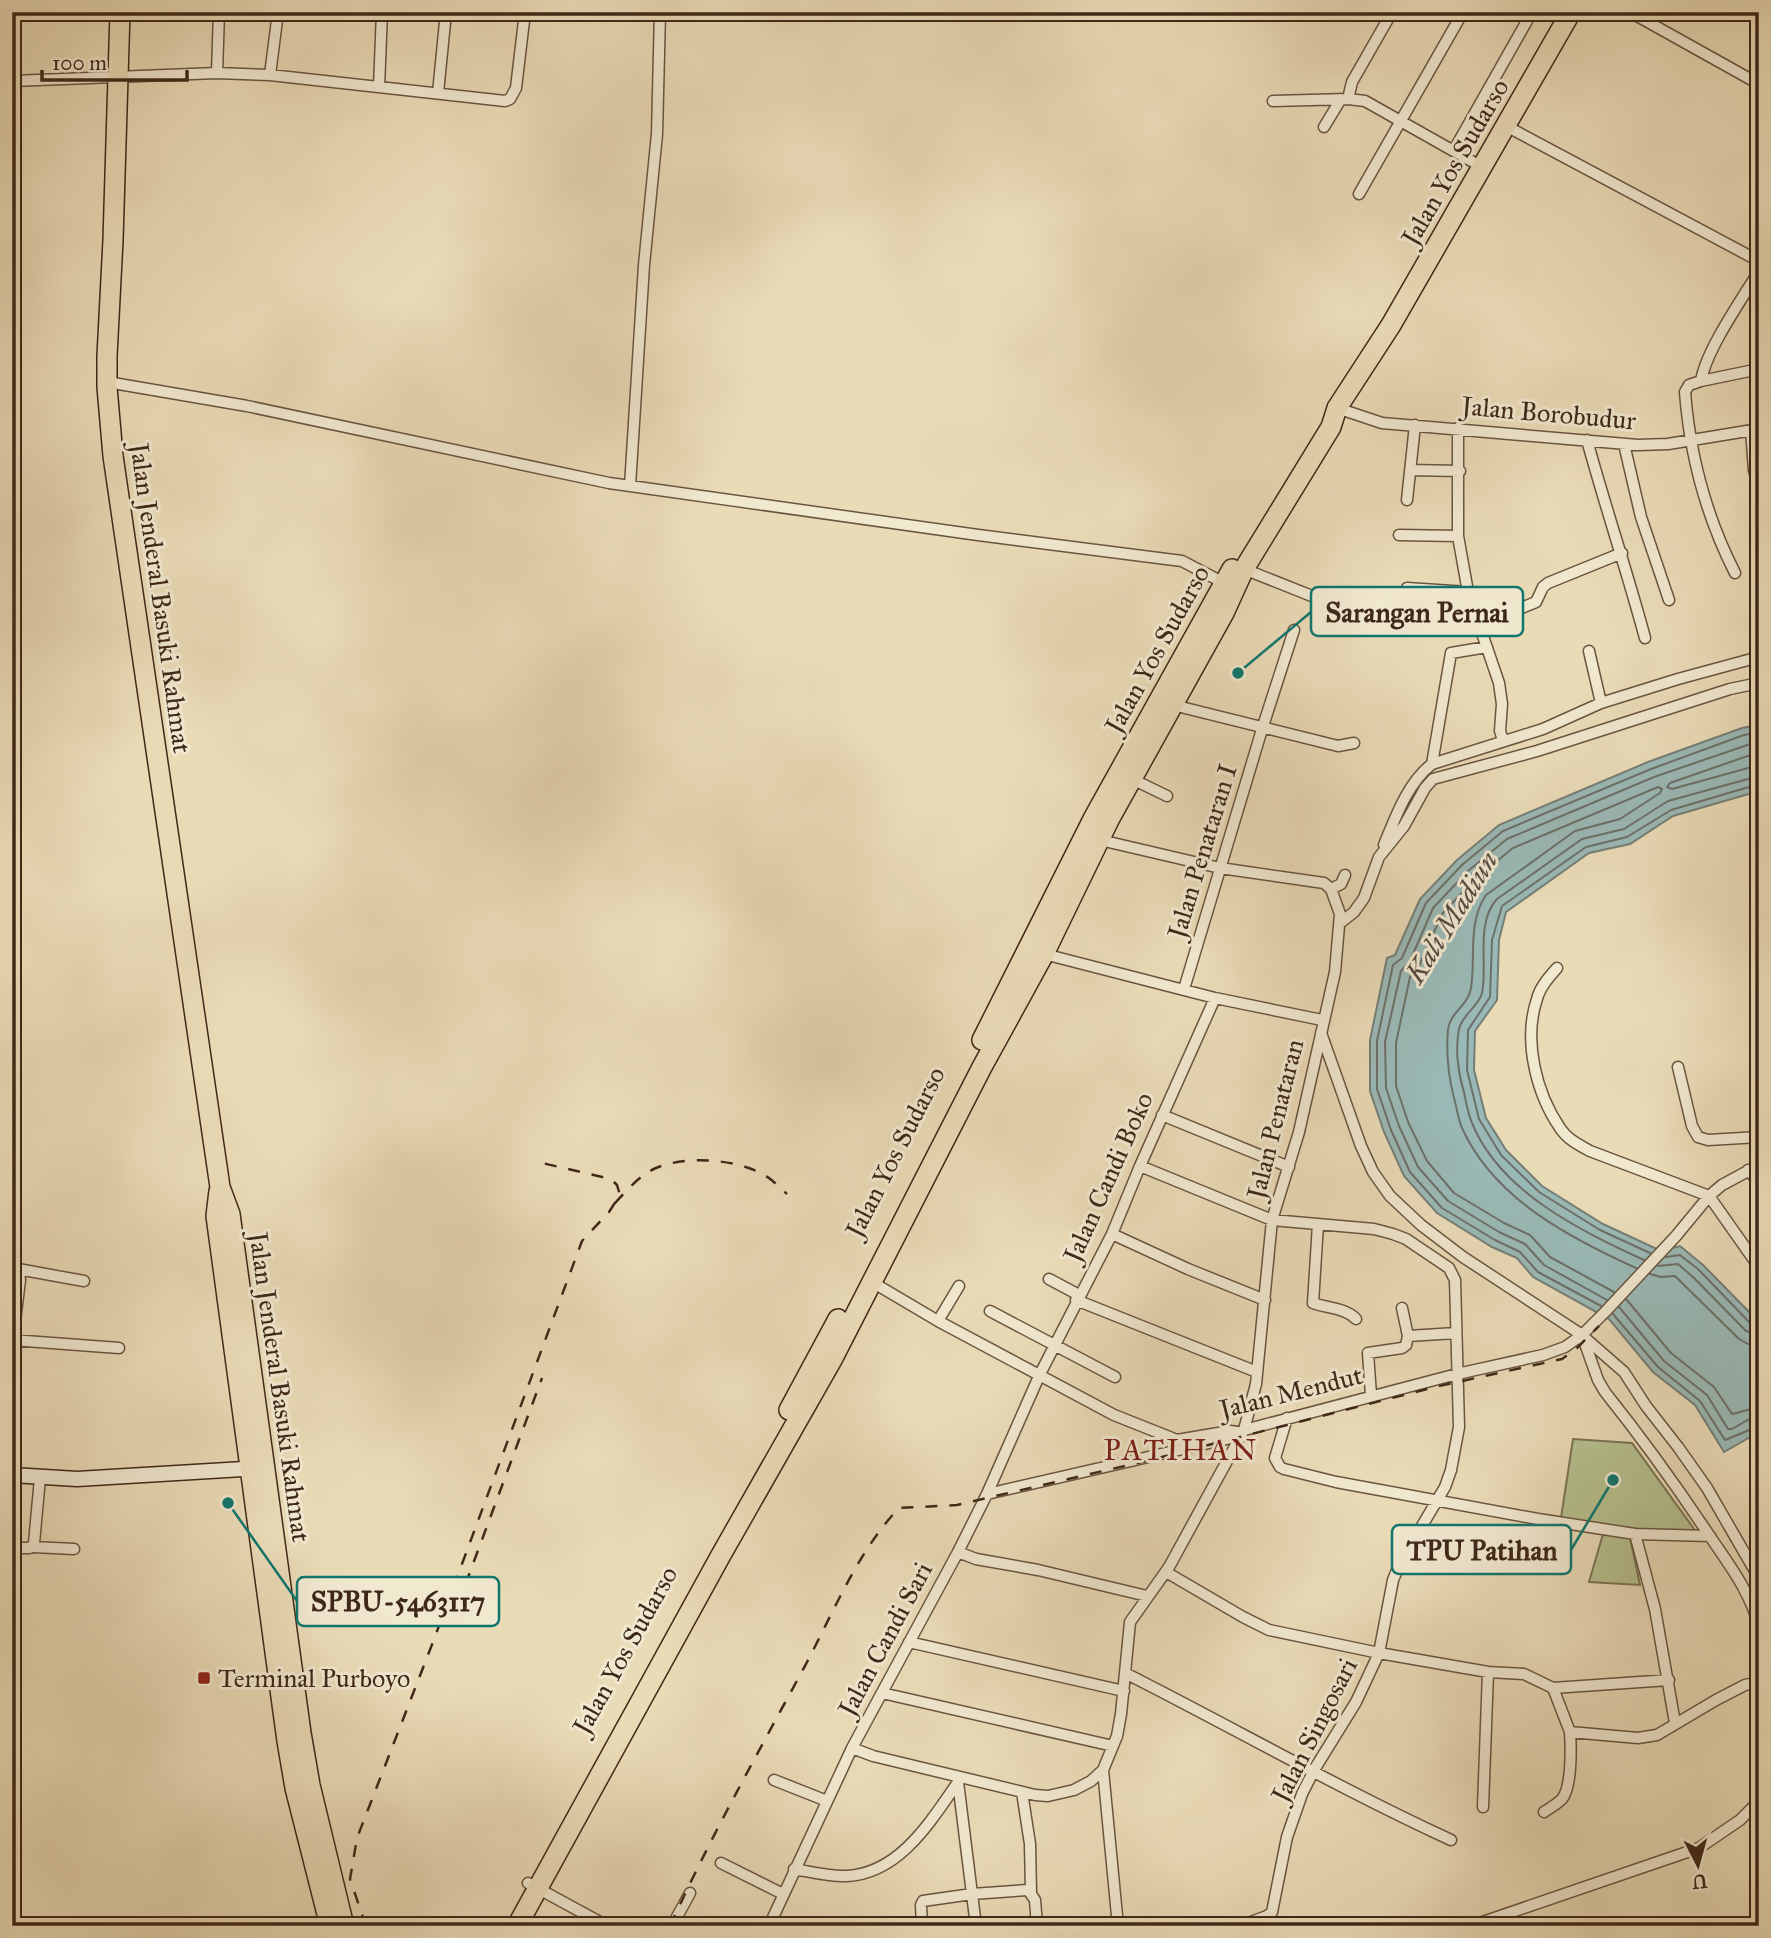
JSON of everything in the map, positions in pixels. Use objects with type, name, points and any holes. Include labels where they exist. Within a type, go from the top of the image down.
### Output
[{"type":"highway","name":"Jalan Jenderal Basuki Rahmat","points":[[120,12],[107,382],[115,466],[220,1187],[230,1214],[258,1468],[283,1659],[295,1788],[330,1926]]},
{"type":"highway","name":"Jalan Yos Sudarso","points":[[517,1926],[533,1885],[619,1715],[977,1064],[1044,954],[1100,840],[1173,705],[1218,610],[1224,583],[1318,425],[1337,408],[1391,326],[1571,12]]},
{"type":"highway","name":"Jalan Yos Sudarso","points":[[504,1926],[533,1885],[833,1358],[872,1282],[1094,817],[1331,426],[1337,408]]},
{"type":"highway","name":"Jalan Jenderal Basuki Rahmat","points":[[283,1659],[344,1926]]},
{"type":"street","points":[[12,16],[78,12]]},
{"type":"street","points":[[217,73],[219,12]]},
{"type":"street","points":[[270,75],[278,12]]},
{"type":"street","points":[[379,87],[382,12]]},
{"type":"street","points":[[438,93],[446,12]]},
{"type":"street","points":[[12,80],[217,73],[270,75],[497,100],[510,99],[516,88],[525,12]]},
{"type":"street","points":[[630,486],[644,265],[657,134],[660,12]]},
{"type":"street","points":[[1324,127],[1344,99],[1392,12]]},
{"type":"street","points":[[1359,194],[1463,12]]},
{"type":"street","points":[[1454,150],[1532,12]]},
{"type":"street","points":[[1630,12],[1759,85]]},
{"type":"street","points":[[1273,102],[1344,99],[1365,101],[1482,167]]},
{"type":"street","points":[[1506,126],[1759,261]]},
{"type":"street","points":[[1700,381],[1717,342],[1759,271]]},
{"type":"street","points":[[1735,573],[1719,541],[1701,489],[1685,392],[1689,386],[1700,381],[1759,369]]},
{"type":"street","points":[[107,382],[247,406],[445,450],[630,486],[965,534],[1182,561],[1224,583]]},
{"type":"street","name":"Jalan Borobudur","points":[[1337,408],[1382,423],[1624,444],[1668,444],[1755,429]]},
{"type":"street","points":[[1407,500],[1415,425]]},
{"type":"street","points":[[1458,428],[1458,536],[1468,592],[1499,683],[1502,704],[1500,732],[1503,740]]},
{"type":"street","points":[[1755,429],[1754,470],[1759,486]]},
{"type":"street","points":[[1587,440],[1645,638]]},
{"type":"street","points":[[1624,444],[1641,517],[1669,600]]},
{"type":"street","points":[[1410,470],[1460,471]]},
{"type":"street","points":[[1399,535],[1458,536]]},
{"type":"street","points":[[1480,625],[1536,602],[1548,583],[1622,553]]},
{"type":"street","points":[[1244,569],[1327,602]]},
{"type":"street","points":[[1407,588],[1468,592]]},
{"type":"street","name":"Jalan Penataran I","points":[[1184,989],[1294,630]]},
{"type":"street","points":[[1432,764],[1451,653],[1487,647]]},
{"type":"street","points":[[1590,651],[1601,704]]},
{"type":"street","points":[[1759,657],[1678,678],[1601,704],[1543,729],[1432,764],[1422,772],[1395,818],[1364,898],[1347,918],[1321,1026],[1365,1157],[1390,1196],[1463,1257],[1583,1337],[1624,1372],[1707,1488],[1759,1578]]},
{"type":"street","points":[[1379,857],[1404,826],[1433,779],[1492,764],[1730,689],[1759,683]]},
{"type":"street","points":[[1173,705],[1338,746],[1354,743]]},
{"type":"street","points":[[1132,779],[1167,796]]},
{"type":"street","points":[[1100,840],[1220,868],[1324,883],[1331,889],[1347,918]]},
{"type":"street","points":[[1331,889],[1341,884],[1346,875]]},
{"type":"street","name":"Jalan Penataran","points":[[1044,954],[1321,1026],[1299,1132],[1272,1220],[1374,1229],[1393,1234],[1406,1239],[1449,1268],[1455,1280],[1457,1374]]},
{"type":"street","points":[[1557,968],[1547,979],[1537,998],[1532,1034],[1540,1089],[1561,1130],[1590,1151],[1709,1196],[1759,1268]]},
{"type":"street","name":"Jalan Candi Boko","points":[[1040,1374],[1112,1234],[1215,998]]},
{"type":"street","points":[[1678,1067],[1692,1126],[1698,1137],[1709,1140],[1759,1137]]},
{"type":"street","points":[[1162,1115],[1289,1167]]},
{"type":"street","name":"Jalan Mendut","points":[[987,1494],[1230,1431],[1240,1431],[1371,1395],[1555,1352],[1583,1337],[1709,1196],[1759,1165]]},
{"type":"street","points":[[852,1748],[960,1780],[1048,1796],[1074,1790],[1091,1781],[1102,1770],[1113,1746],[1124,1692],[1129,1625],[1166,1572],[1240,1431],[1257,1372],[1272,1220],[1140,1166]]},
{"type":"street","points":[[1748,1170],[1759,1182]]},
{"type":"street","points":[[1318,1224],[1313,1303],[1356,1318]]},
{"type":"street","points":[[1112,1234],[1265,1300]]},
{"type":"street","points":[[15,1266],[84,1281]]},
{"type":"street","points":[[12,1346],[20,1280],[15,1266]]},
{"type":"street","points":[[1049,1279],[1078,1297],[1257,1372]]},
{"type":"street","points":[[872,1282],[938,1321],[1176,1446]]},
{"type":"street","points":[[938,1321],[959,1286]]},
{"type":"street","points":[[1371,1395],[1368,1353],[1402,1348],[1406,1345],[1408,1336],[1402,1308]]},
{"type":"street","points":[[990,1311],[1115,1377]]},
{"type":"street","points":[[1408,1336],[1456,1333]]},
{"type":"street","points":[[1583,1337],[1605,1392],[1710,1536],[1748,1595],[1759,1627]]},
{"type":"street","points":[[13,1340],[119,1348]]},
{"type":"street","name":"Jalan Candi Sari","points":[[769,1926],[852,1748],[987,1494],[1040,1374]]},
{"type":"street","name":"Jalan Singosari","points":[[1240,1926],[1272,1912],[1293,1817],[1314,1770],[1356,1702],[1379,1653],[1393,1580],[1400,1563],[1445,1487],[1455,1458],[1459,1427],[1457,1374]]},
{"type":"street","points":[[1287,1418],[1275,1458],[1280,1467],[1336,1482],[1635,1534],[1710,1536]]},
{"type":"street","points":[[12,1475],[40,1478],[136,1476],[258,1468]]},
{"type":"street","points":[[33,1547],[40,1478]]},
{"type":"street","points":[[1635,1534],[1655,1609],[1675,1723]]},
{"type":"street","points":[[12,1548],[74,1549]]},
{"type":"street","points":[[958,1552],[966,1557],[1071,1577],[1147,1596]]},
{"type":"street","points":[[1166,1572],[1262,1627],[1379,1653],[1488,1672],[1529,1675],[1553,1688],[1669,1680]]},
{"type":"street","points":[[909,1642],[1124,1692]]},
{"type":"street","points":[[1483,1807],[1488,1672]]},
{"type":"street","points":[[1125,1673],[1314,1770],[1377,1806],[1451,1840]]},
{"type":"street","points":[[1570,1732],[1638,1738],[1657,1735],[1745,1685],[1759,1682]]},
{"type":"street","points":[[1544,1812],[1565,1794],[1571,1751],[1570,1732],[1553,1688]]},
{"type":"street","points":[[882,1693],[1113,1746]]},
{"type":"street","points":[[1102,1770],[1118,1926]]},
{"type":"street","points":[[774,1780],[827,1801]]},
{"type":"street","points":[[794,1869],[847,1877],[877,1870],[890,1863],[915,1839],[960,1780]]},
{"type":"street","points":[[960,1780],[976,1926]]},
{"type":"street","points":[[1022,1792],[1030,1844],[1031,1892],[1035,1900],[1037,1926]]},
{"type":"street","points":[[1471,1926],[1699,1848],[1740,1820],[1759,1801]]},
{"type":"street","points":[[721,1863],[783,1894]]},
{"type":"street","points":[[533,1885],[607,1926]]},
{"type":"street","points":[[922,1926],[923,1901],[972,1894],[1028,1890],[1031,1892]]},
{"type":"street","points":[[672,1926],[690,1892]]},
{"type":"green space","points":[[1573,1439],[1632,1443],[1697,1533],[1651,1534],[1561,1518]]},
{"type":"green space","points":[[1603,1534],[1630,1538],[1640,1585],[1589,1582]]},
{"type":"water","name":"Kali Madiun","points":[[1759,725],[1759,791],[1673,816],[1630,844],[1589,853],[1506,912],[1499,940],[1497,1000],[1475,1031],[1474,1070],[1486,1118],[1506,1150],[1542,1186],[1603,1224],[1661,1251],[1680,1246],[1703,1265],[1759,1322],[1759,1432],[1724,1452],[1695,1405],[1653,1372],[1609,1319],[1533,1277],[1517,1258],[1492,1247],[1437,1213],[1404,1176],[1384,1132],[1370,1091],[1370,1040],[1387,958],[1395,955],[1420,899],[1457,860],[1499,825],[1648,762],[1742,728]]},
{"type":"railway","points":[[615,1203],[650,1171],[668,1164],[697,1160],[727,1163],[755,1170],[787,1194]]},
{"type":"railway","points":[[366,1926],[350,1879],[357,1838],[582,1241],[609,1212],[620,1195],[617,1185],[611,1179],[542,1163]]},
{"type":"railway","points":[[670,1926],[719,1826],[848,1582],[871,1543],[899,1508],[957,1505],[1146,1461],[1435,1387],[1562,1359],[1599,1326]]},
{"type":"railway","points":[[457,1607],[542,1378]]},
{"type":"place","name":"Sarangan Pernai","points":[[1238,673]]},
{"type":"place","name":"TPU Patihan","points":[[1613,1480]]},
{"type":"place","name":"SPBU-5463117","points":[[228,1503]]},
{"type":"place","name":"Terminal Purboyo","points":[[204,1678]]},
{"type":"district","name":"PATIHAN","points":[[1181,1450]]}]
